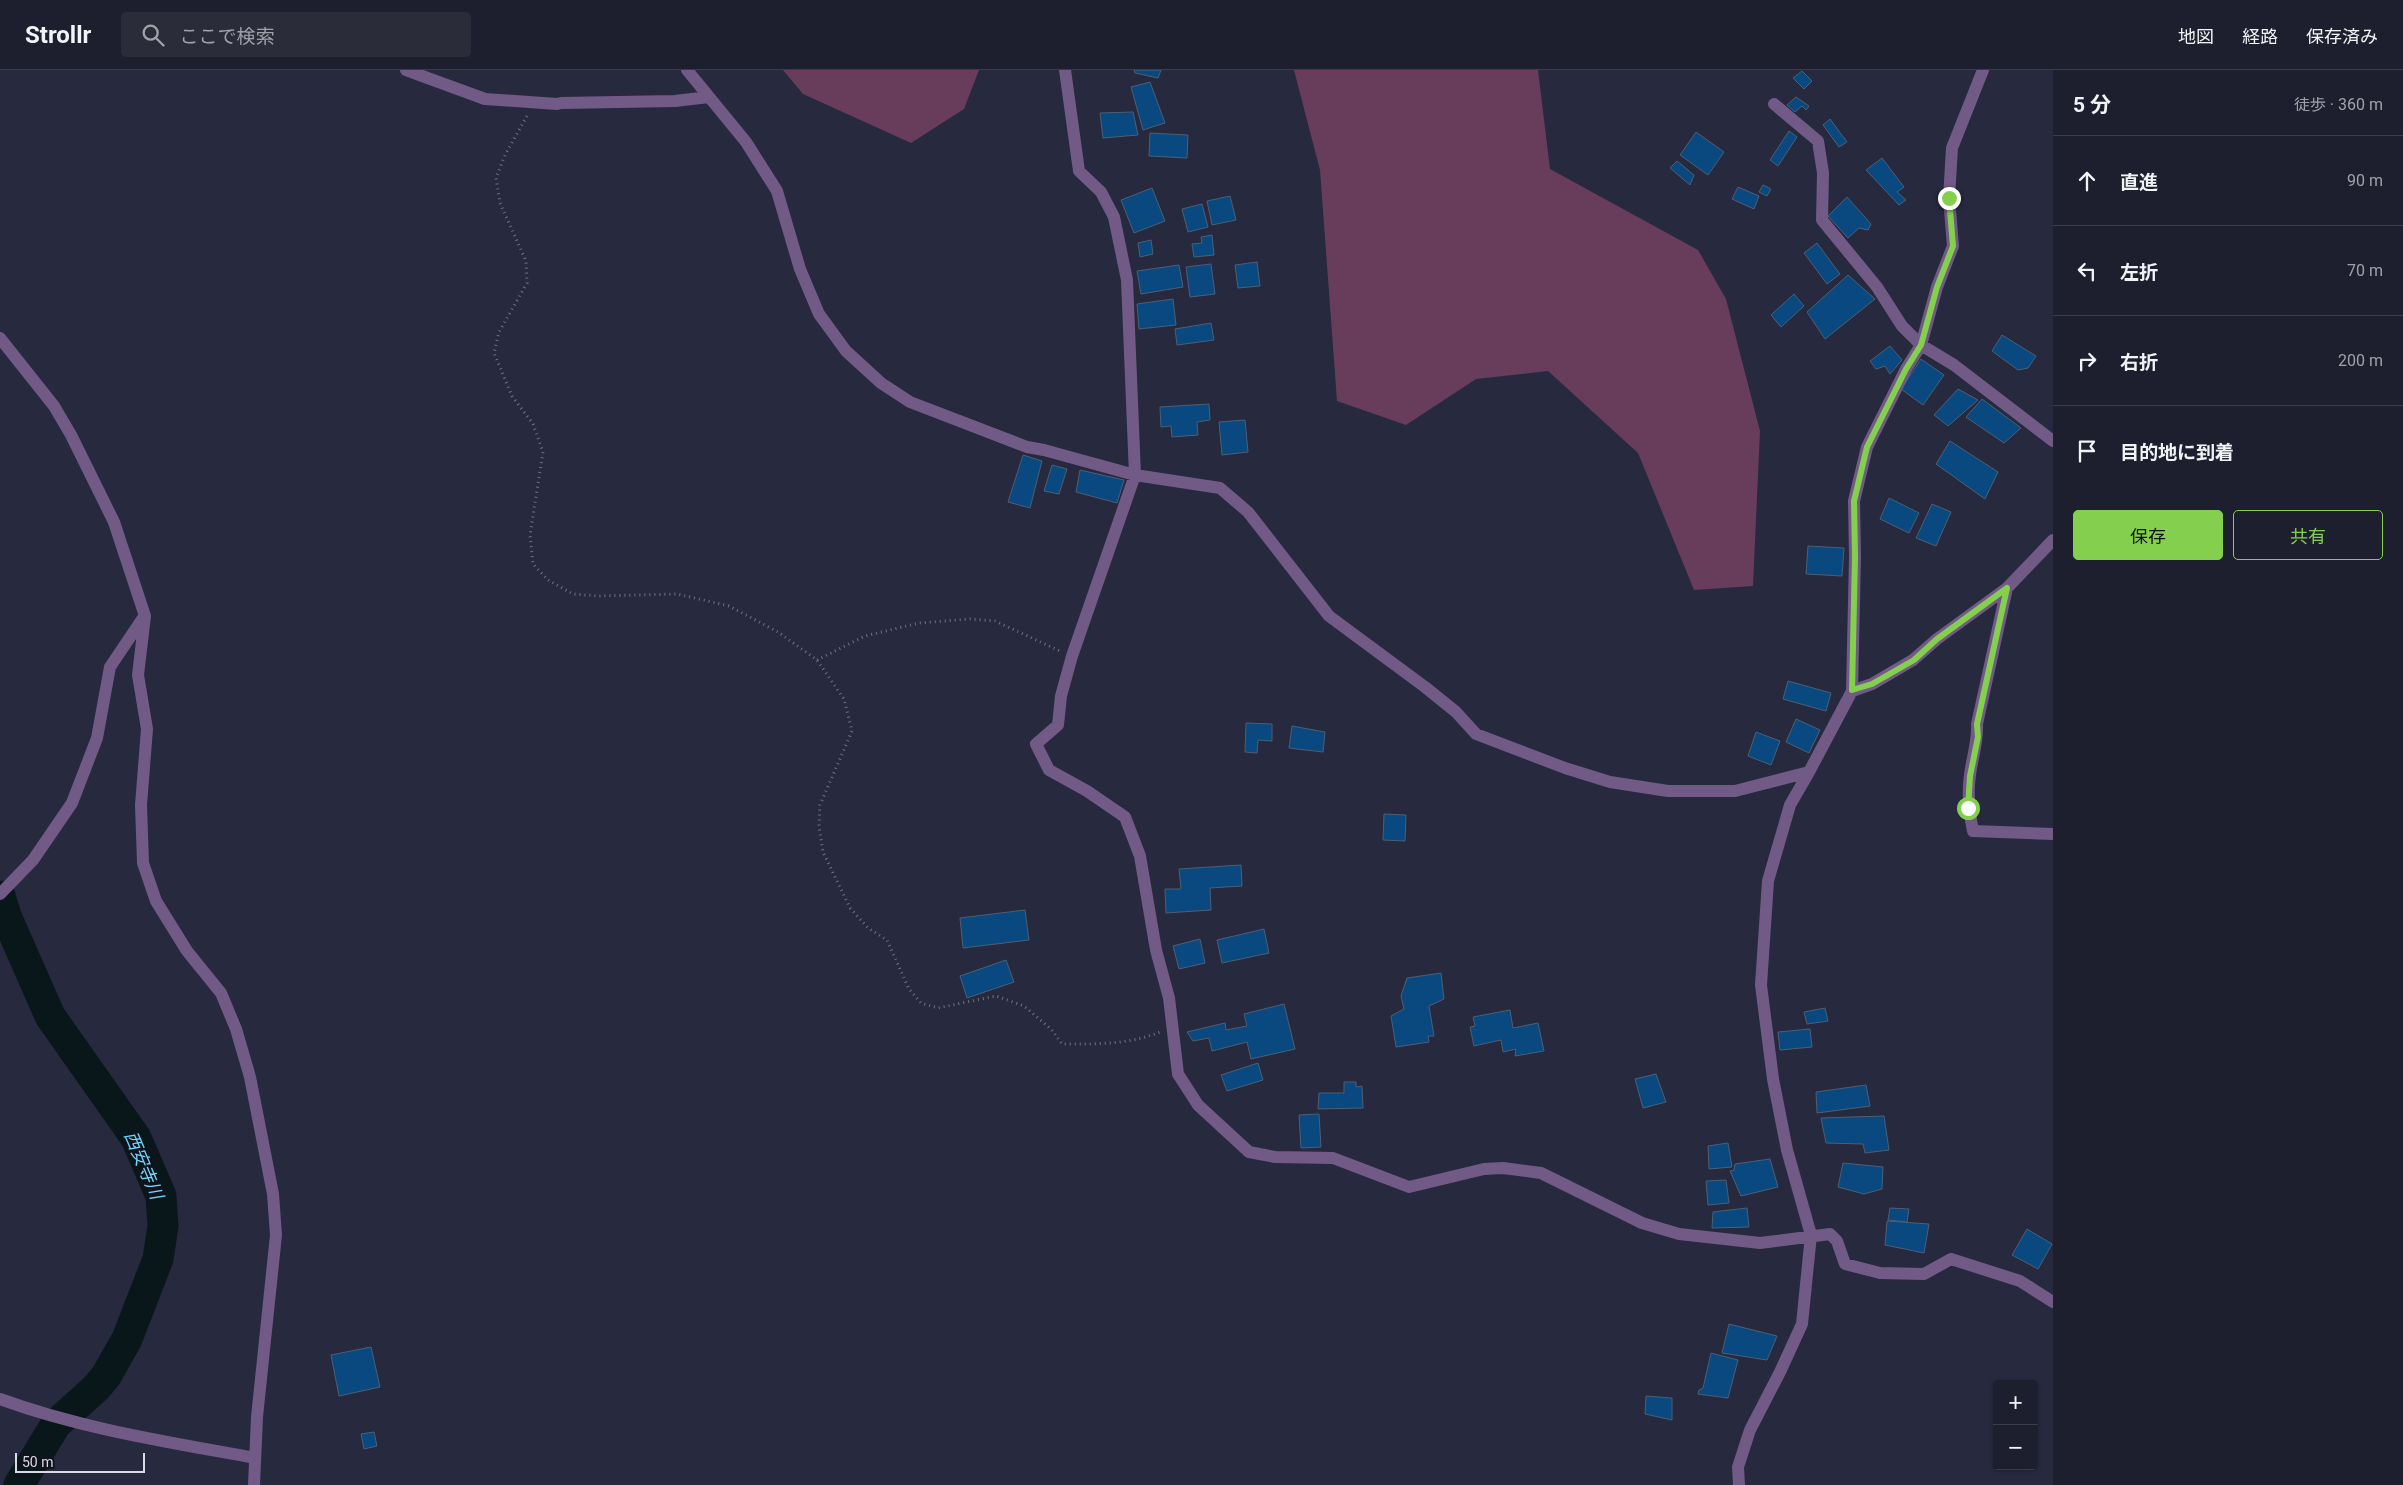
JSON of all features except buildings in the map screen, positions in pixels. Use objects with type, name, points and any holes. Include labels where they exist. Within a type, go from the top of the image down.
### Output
[{"type":"street","points":[[406,70],[485,99],[557,104],[675,101],[709,97]]},
{"type":"street","points":[[686,70],[746,142],[777,191],[800,269],[818,314],[846,351],[880,383],[910,402],[1027,447],[1135,475],[1220,488],[1248,512],[1329,616],[1425,687],[1456,712],[1476,734],[1565,768],[1610,782],[1668,791],[1735,791],[1809,772]]},
{"type":"street","points":[[1065,70],[1079,171],[1101,192],[1114,217],[1127,280],[1135,475],[1072,656],[1061,696],[1058,725],[1036,744],[1049,770],[1087,791],[1125,817],[1140,856],[1156,950],[1169,998],[1178,1074],[1198,1104],[1249,1152],[1275,1157],[1333,1158],[1409,1187],[1484,1169],[1503,1168],[1541,1173],[1642,1223],[1679,1234],[1760,1243],[1830,1234],[1836,1241],[1845,1264],[1880,1273],[1924,1274],[1951,1259],[2020,1281],[2053,1302]]},
{"type":"street","points":[[1740,1485],[1738,1467],[1750,1430],[1802,1324],[1811,1235],[1787,1150],[1773,1079],[1761,985],[1768,881],[1790,805],[1852,690],[1855,557],[1854,501],[1867,447],[1906,369],[1921,345],[1937,287],[1953,246],[1949,198],[1952,148],[1983,70]]},
{"type":"street","points":[[1774,104],[1818,141],[1823,172],[1822,220],[1877,287],[1902,326],[1921,345],[1954,365],[2053,440]]},
{"type":"street","points":[[0,338],[54,406],[71,435],[114,522],[145,616],[138,675],[147,729],[141,805],[143,863],[156,901],[187,951],[221,994],[236,1028],[250,1078],[273,1194],[276,1235],[262,1356],[254,1485]]},
{"type":"street","points":[[1852,690],[1872,684],[1914,660],[1937,639],[2007,588],[2053,540]]},
{"type":"street","points":[[2007,588],[1977,724],[1978,737],[1970,776],[1968,808],[1973,831],[2053,834]]},
{"type":"street","points":[[0,894],[33,860],[72,803],[97,738],[110,667],[145,616]]},
{"type":"street","points":[[0,1399],[35,1412],[118,1433],[255,1458]]},
{"type":"path","points":[[535,103],[505,156],[496,178],[500,203],[526,261],[527,283],[499,332],[494,353],[512,396],[534,424],[543,452],[530,535],[533,564],[548,580],[573,594],[599,596],[677,594],[729,606],[778,632],[817,660],[844,699],[852,731],[820,805],[819,827],[823,852],[850,908],[868,928],[887,940],[910,989],[921,1003],[938,1008],[996,996],[1024,1006],[1052,1029],[1062,1044],[1103,1044],[1141,1039],[1172,1027]]},
{"type":"path","points":[[817,660],[865,636],[919,623],[970,619],[995,621],[1072,656]]},
{"type":"shaded area","points":[[783,70],[979,70],[964,109],[911,143],[803,94]]},
{"type":"shaded area","points":[[1294,70],[1538,70],[1550,169],[1698,250],[1726,299],[1760,431],[1753,586],[1694,590],[1638,453],[1548,371],[1476,379],[1406,425],[1337,401],[1320,170]]},
{"type":"waterway","name":"西安寺川","points":[[0,896],[6,916],[50,1016],[136,1138],[161,1196],[163,1226],[158,1259],[127,1339],[106,1376],[96,1388],[56,1424],[19,1485]]},
{"type":"route","points":[[1949,198],[1953,246],[1937,287],[1921,345],[1906,369],[1867,447],[1854,501],[1855,557],[1852,690],[1872,684],[1914,660],[1937,639],[2007,588],[1977,724],[1978,737],[1970,776],[1968,808]]}]
